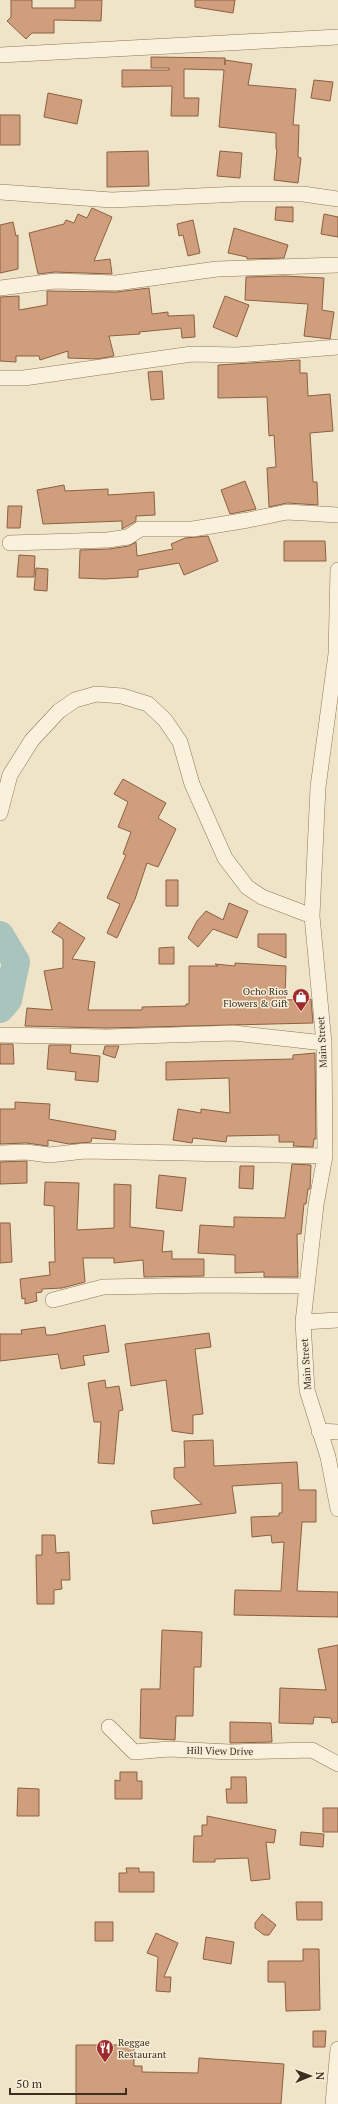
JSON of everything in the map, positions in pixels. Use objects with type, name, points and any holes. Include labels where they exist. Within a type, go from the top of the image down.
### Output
[{"type":"street","points":[[0,55],[338,37]]},
{"type":"street","points":[[0,192],[112,200],[263,194],[303,194],[338,199]]},
{"type":"street","points":[[0,288],[56,281],[116,283],[217,269],[338,265]]},
{"type":"street","points":[[0,378],[24,378],[192,354],[237,355],[338,347]]},
{"type":"street","points":[[10,543],[108,540],[128,537],[140,529],[193,529],[287,512],[338,515]]},
{"type":"street","name":"Main Street","points":[[338,570],[333,723],[318,787],[312,916],[324,1043],[325,1156],[306,1286],[303,1322],[307,1390],[328,1457],[338,1509]]},
{"type":"street","points":[[0,813],[10,775],[32,740],[59,711],[75,700],[96,694],[122,696],[148,704],[165,720],[180,742],[192,784],[225,858],[247,887],[262,897],[312,916]]},
{"type":"street","points":[[0,1035],[106,1037],[234,1032],[324,1043]]},
{"type":"street","points":[[0,1153],[26,1152],[49,1154],[85,1151],[325,1156]]},
{"type":"street","points":[[53,1300],[103,1287],[213,1285],[306,1286]]},
{"type":"street","points":[[303,1322],[338,1320]]},
{"type":"street","points":[[319,1431],[338,1432]]},
{"type":"street","name":"Hill View Drive","points":[[109,1728],[134,1752],[169,1749],[230,1752],[312,1750],[338,1764]]},
{"type":"street","points":[[333,2104],[338,2049]]},
{"type":"building","points":[[11,0],[32,0],[32,8],[75,8],[75,0],[102,0],[101,21],[54,20],[54,33],[32,33],[26,39],[7,21],[11,17]]},
{"type":"building","points":[[195,0],[235,0],[233,13],[195,7]]},
{"type":"building","points":[[151,57],[225,58],[225,60],[252,64],[248,85],[296,89],[293,125],[299,125],[298,157],[301,158],[298,183],[274,180],[277,149],[276,133],[219,127],[224,70],[184,69],[184,98],[199,98],[198,116],[171,116],[172,86],[122,87],[122,70],[169,70],[169,68],[151,68]]},
{"type":"building","points":[[314,80],[333,82],[330,101],[311,98]]},
{"type":"building","points":[[48,93],[82,100],[77,124],[44,117]]},
{"type":"building","points":[[0,115],[20,115],[20,145],[0,145]]},
{"type":"building","points":[[148,151],[149,186],[107,187],[107,152]]},
{"type":"building","points":[[220,151],[242,153],[240,178],[217,176]]},
{"type":"building","points":[[276,207],[293,207],[293,222],[275,220]]},
{"type":"building","points":[[92,208],[112,217],[94,261],[110,259],[112,274],[55,272],[38,274],[29,233],[64,224],[66,220],[74,223],[78,214],[87,218]]},
{"type":"building","points":[[324,214],[338,217],[338,237],[321,234]]},
{"type":"building","points":[[193,220],[200,253],[188,256],[183,235],[179,236],[177,224]]},
{"type":"building","points":[[13,222],[16,236],[18,235],[18,269],[0,273],[0,225]]},
{"type":"building","points":[[234,228],[288,245],[284,258],[247,259],[247,257],[228,253]]},
{"type":"building","points":[[284,276],[324,278],[322,310],[334,312],[330,339],[304,336],[308,304],[245,300],[246,277]]},
{"type":"building","points":[[149,288],[152,314],[168,312],[168,316],[194,315],[195,337],[182,338],[181,328],[139,332],[140,334],[109,336],[114,356],[97,359],[68,358],[68,351],[40,360],[39,356],[16,356],[16,362],[0,361],[0,297],[19,296],[19,310],[47,305],[47,291],[116,292]]},
{"type":"building","points":[[225,296],[249,305],[237,337],[213,327]]},
{"type":"building","points":[[300,360],[300,373],[307,373],[308,396],[330,394],[333,431],[310,433],[313,482],[317,482],[318,505],[287,503],[269,507],[267,468],[276,467],[274,435],[269,436],[267,397],[218,398],[218,365]]},
{"type":"building","points":[[162,371],[164,399],[151,400],[148,372]]},
{"type":"building","points":[[245,481],[256,509],[230,514],[221,490]]},
{"type":"building","points":[[64,485],[65,491],[108,489],[108,495],[154,492],[155,515],[136,516],[136,521],[122,529],[122,521],[43,524],[37,490]]},
{"type":"building","points":[[8,506],[22,506],[20,528],[7,528]]},
{"type":"building","points":[[208,536],[218,561],[184,575],[179,563],[138,570],[138,577],[104,579],[79,578],[80,550],[109,549],[129,546],[136,542],[137,556],[173,549],[171,544],[185,538]]},
{"type":"building","points":[[284,541],[325,541],[326,561],[284,561]]},
{"type":"building","points":[[19,555],[35,556],[34,577],[17,577]]},
{"type":"building","points":[[36,568],[48,569],[47,591],[34,590]]},
{"type":"building","points":[[123,779],[166,803],[158,818],[176,829],[158,867],[147,863],[135,899],[117,938],[107,933],[120,904],[107,898],[126,855],[123,854],[131,832],[118,827],[128,802],[114,794]]},
{"type":"building","points":[[166,880],[178,880],[178,906],[166,906]]},
{"type":"building","points":[[229,903],[248,911],[237,938],[213,929],[198,947],[188,938],[197,921],[206,911],[223,920]]},
{"type":"building","points":[[59,922],[85,938],[72,959],[95,962],[88,1010],[142,1010],[142,1007],[186,1006],[186,1004],[189,1004],[189,966],[218,966],[215,964],[235,966],[235,963],[286,966],[285,1000],[311,999],[313,1023],[107,1028],[25,1026],[27,1008],[52,1010],[44,971],[63,968],[63,939],[52,932]]},
{"type":"building","points":[[258,934],[286,934],[286,958],[258,947]]},
{"type":"building","points":[[174,947],[174,964],[159,964],[159,948]]},
{"type":"building","points":[[0,1044],[13,1044],[14,1064],[0,1064]]},
{"type":"building","points":[[49,1045],[71,1045],[70,1053],[100,1056],[98,1082],[75,1080],[76,1072],[47,1069]]},
{"type":"building","points":[[105,1046],[119,1046],[115,1058],[103,1054]]},
{"type":"building","points":[[315,1053],[316,1139],[314,1139],[313,1147],[293,1146],[294,1142],[279,1142],[279,1135],[227,1136],[226,1142],[193,1138],[192,1143],[173,1140],[178,1109],[201,1113],[201,1109],[230,1113],[229,1078],[166,1080],[166,1062],[293,1059],[293,1055]]},
{"type":"building","points":[[15,1102],[50,1104],[49,1119],[116,1131],[115,1140],[92,1138],[91,1142],[69,1144],[48,1140],[48,1146],[26,1143],[0,1144],[0,1109],[15,1109]]},
{"type":"building","points":[[27,1161],[27,1183],[0,1184],[0,1162]]},
{"type":"building","points":[[292,1164],[311,1165],[310,1189],[308,1189],[306,1204],[304,1204],[301,1234],[297,1234],[298,1277],[264,1277],[264,1272],[235,1273],[235,1255],[198,1253],[200,1225],[234,1227],[234,1217],[285,1218]]},
{"type":"building","points":[[240,1166],[254,1166],[253,1189],[239,1188]]},
{"type":"building","points":[[159,1175],[186,1178],[182,1211],[156,1208]]},
{"type":"building","points":[[45,1182],[79,1183],[77,1230],[114,1228],[114,1184],[131,1185],[130,1227],[164,1231],[162,1252],[172,1251],[172,1259],[204,1259],[204,1276],[144,1277],[143,1260],[114,1263],[114,1258],[83,1258],[85,1282],[62,1288],[42,1289],[42,1292],[36,1293],[37,1301],[25,1304],[25,1298],[22,1299],[20,1279],[50,1275],[49,1262],[55,1262],[54,1206],[44,1205]]},
{"type":"building","points":[[0,1223],[10,1223],[12,1262],[0,1263]]},
{"type":"building","points":[[105,1325],[109,1352],[83,1356],[85,1365],[61,1369],[58,1354],[0,1361],[0,1334],[22,1334],[21,1330],[45,1327],[46,1335],[52,1335]]},
{"type":"building","points":[[209,1333],[211,1347],[195,1349],[203,1414],[193,1415],[193,1434],[172,1431],[166,1380],[131,1386],[125,1344]]},
{"type":"building","points":[[105,1380],[106,1388],[119,1386],[123,1410],[119,1411],[114,1464],[98,1463],[101,1422],[94,1422],[88,1383]]},
{"type":"building","points":[[213,1440],[214,1466],[297,1462],[299,1490],[316,1490],[316,1522],[302,1522],[297,1591],[338,1592],[338,1617],[234,1615],[235,1590],[281,1591],[284,1542],[272,1543],[271,1535],[252,1537],[251,1517],[279,1516],[279,1513],[282,1513],[282,1483],[232,1486],[236,1513],[153,1524],[151,1511],[202,1504],[174,1478],[174,1468],[185,1467],[184,1441]]},
{"type":"building","points":[[42,1535],[55,1535],[56,1553],[69,1552],[70,1580],[61,1580],[62,1589],[54,1590],[54,1604],[37,1604],[36,1555],[42,1555]]},
{"type":"building","points":[[162,1630],[202,1632],[201,1667],[194,1667],[193,1716],[176,1716],[175,1740],[140,1738],[141,1689],[160,1689]]},
{"type":"building","points":[[338,1645],[338,1722],[332,1723],[331,1718],[314,1717],[313,1724],[279,1723],[280,1688],[326,1690],[318,1649]]},
{"type":"building","points":[[230,1722],[271,1723],[272,1742],[230,1743]]},
{"type":"building","points":[[120,1772],[137,1772],[137,1781],[142,1781],[142,1799],[115,1799],[115,1780],[120,1781]]},
{"type":"building","points":[[231,1777],[246,1777],[247,1803],[227,1803],[226,1789],[231,1789]]},
{"type":"building","points":[[18,1788],[39,1789],[39,1816],[17,1816]]},
{"type":"building","points":[[323,1808],[338,1808],[338,1832],[323,1832]]},
{"type":"building","points":[[207,1816],[276,1830],[274,1843],[266,1842],[270,1879],[251,1881],[248,1858],[215,1859],[215,1862],[193,1862],[194,1836],[202,1836],[202,1825],[207,1825]]},
{"type":"building","points":[[301,1832],[324,1834],[323,1847],[300,1845]]},
{"type":"building","points":[[126,1868],[139,1868],[139,1872],[154,1872],[154,1892],[119,1892],[119,1873],[127,1873]]},
{"type":"building","points":[[296,1902],[322,1902],[322,1920],[297,1920]]},
{"type":"building","points":[[262,1914],[276,1925],[269,1935],[264,1935],[255,1928],[255,1923]]},
{"type":"building","points":[[95,1922],[113,1922],[113,1941],[95,1941]]},
{"type":"building","points":[[156,1933],[178,1943],[164,1977],[171,1977],[170,1992],[156,1991],[158,1957],[147,1953]]},
{"type":"building","points":[[206,1937],[234,1942],[231,1964],[203,1959]]},
{"type":"building","points":[[303,1949],[319,1949],[320,2010],[286,2011],[285,1982],[268,1982],[268,1961],[303,1961]]},
{"type":"building","points":[[313,2031],[326,2031],[325,2047],[313,2047]]},
{"type":"building","points":[[76,2045],[134,2045],[134,2066],[142,2066],[142,2072],[198,2073],[199,2058],[284,2064],[281,2104],[76,2104]]},
{"type":"waterway","points":[[0,935],[16,962],[8,1000],[0,1009]]},
{"type":"place","name":"Ocho Rios Flowers & Gift","points":[[301,1012]]},
{"type":"place","name":"Reggae Restaurant","points":[[105,2063]]}]
